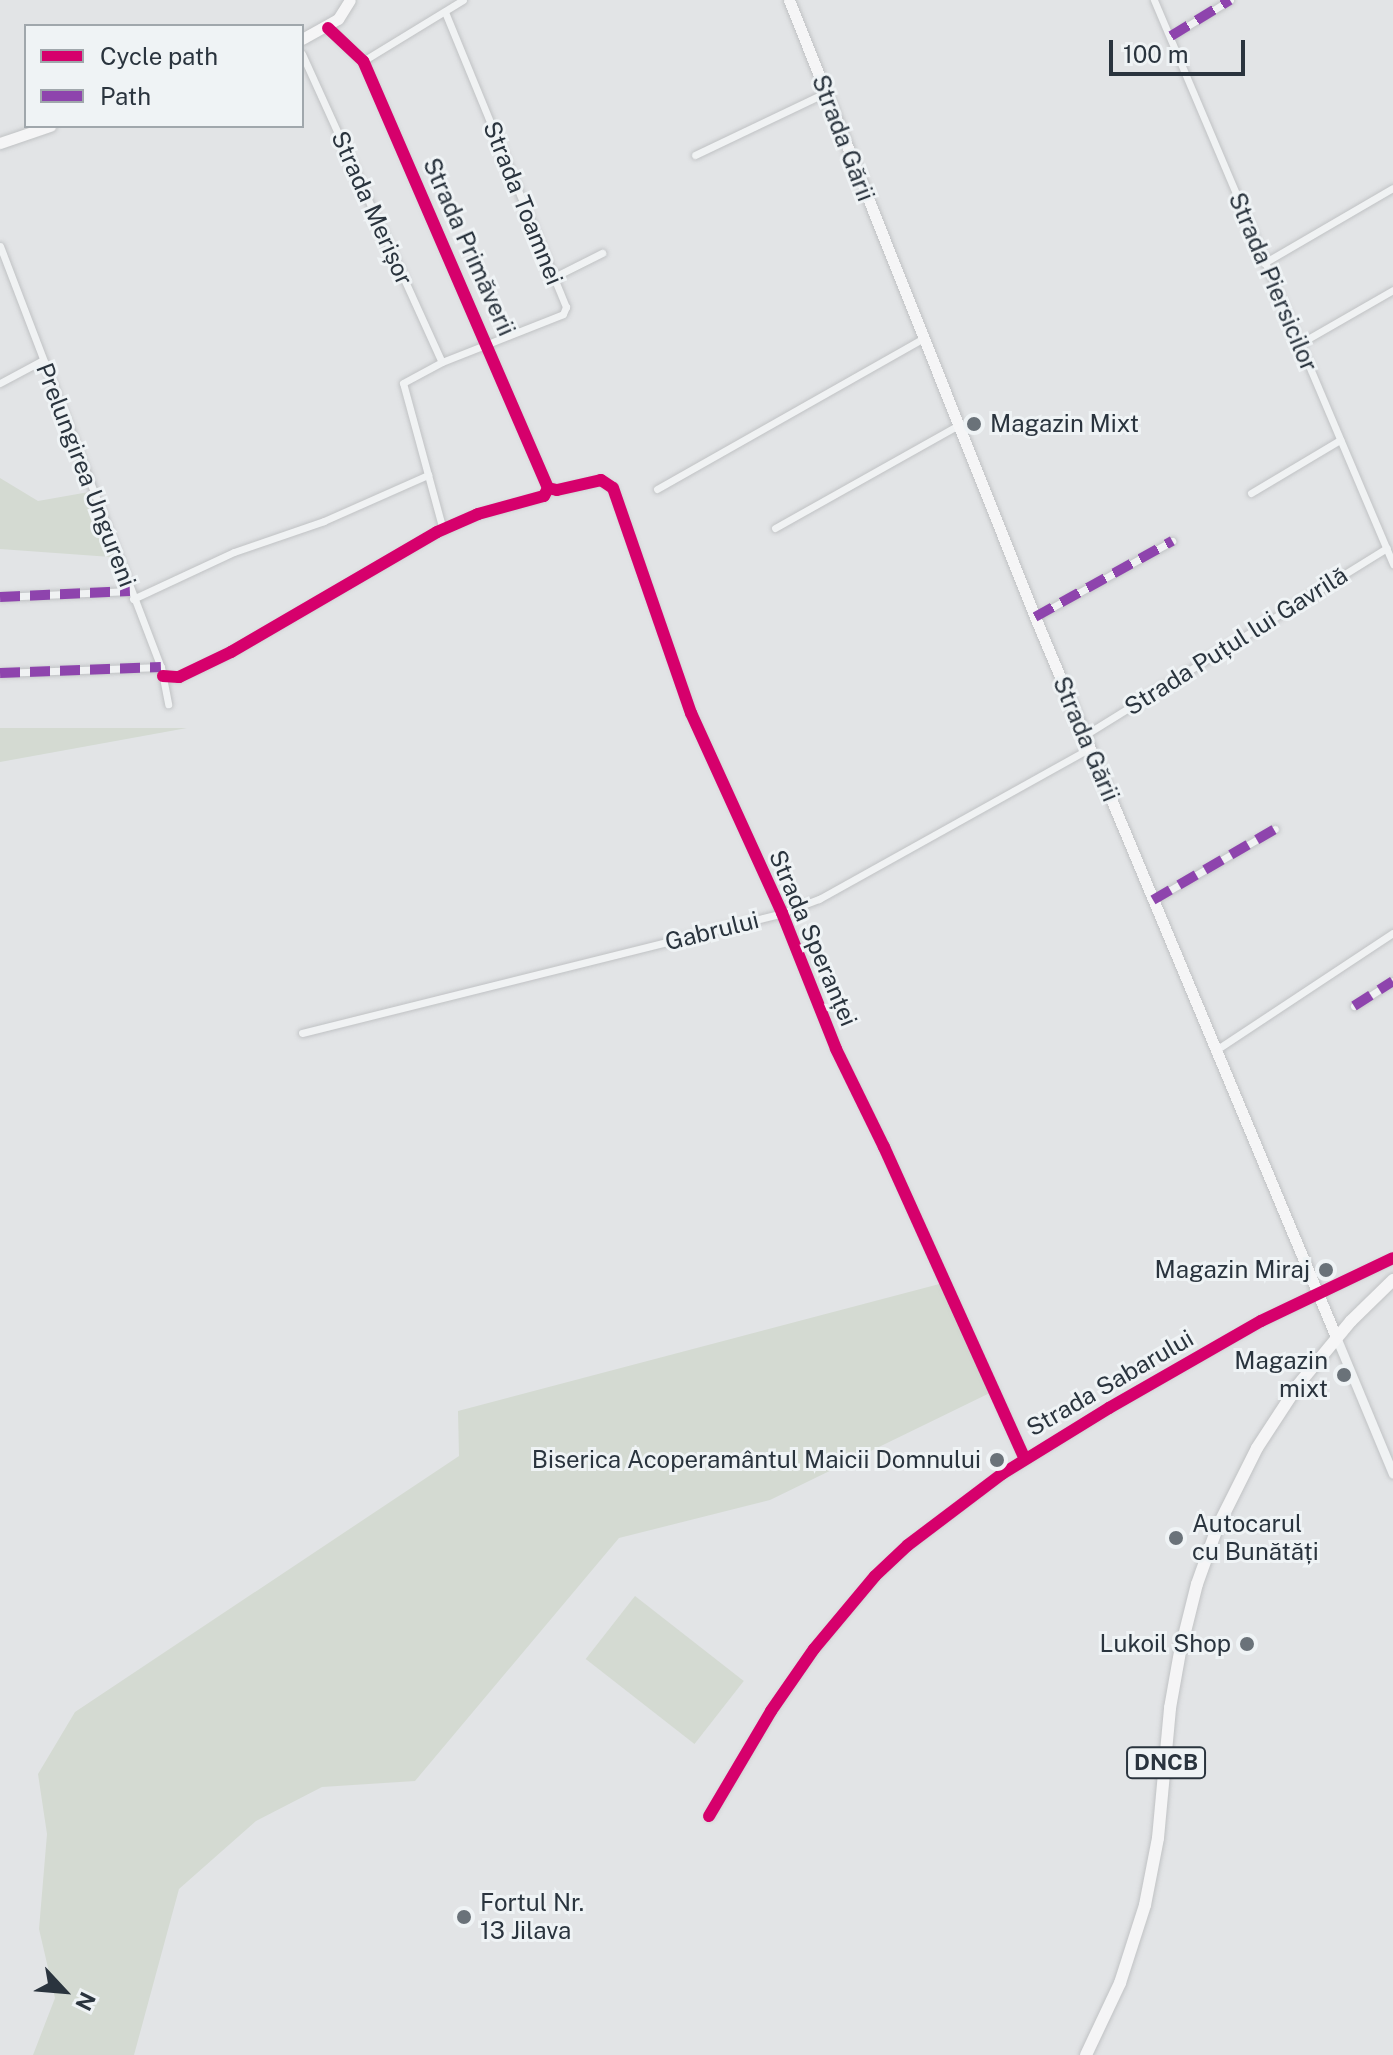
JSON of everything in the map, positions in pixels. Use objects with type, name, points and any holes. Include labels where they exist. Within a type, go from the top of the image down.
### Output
[{"type":"main road","points":[[304,38],[328,28],[350,0]]},
{"type":"main road","name":"Strada Gării","points":[[789,0],[1035,617],[1336,1337]]},
{"type":"main road","points":[[0,143],[44,128]]},
{"type":"main road","name":"DNCB","points":[[1086,2055],[1120,1983],[1145,1905],[1158,1838],[1175,1680],[1206,1558],[1234,1491],[1262,1439],[1298,1385],[1336,1337],[1393,1280]]},
{"type":"street","points":[[363,61],[463,0]]},
{"type":"street","name":"Strada Piersicilor","points":[[1154,0],[1393,564]]},
{"type":"street","points":[[1171,36],[1230,0]]},
{"type":"street","name":"Strada Toamnei","points":[[443,530],[403,383],[442,362],[563,314],[566,307],[445,12]]},
{"type":"street","name":"Strada Primăverii","points":[[328,28],[363,61],[487,344],[546,492]]},
{"type":"street","name":"Strada Merișor","points":[[304,58],[442,362]]},
{"type":"street","points":[[695,155],[825,93]]},
{"type":"street","points":[[1264,263],[1393,188]]},
{"type":"street","name":"Prelungirea Ungureni","points":[[0,246],[161,667],[168,704]]},
{"type":"street","points":[[554,277],[602,253]]},
{"type":"street","points":[[1299,344],[1393,290]]},
{"type":"street","points":[[657,489],[922,339]]},
{"type":"street","points":[[0,383],[43,360]]},
{"type":"street","points":[[775,528],[957,426]]},
{"type":"street","points":[[1251,493],[1340,440]]},
{"type":"street","points":[[0,597],[132,595],[234,552],[324,521],[428,475]]},
{"type":"street","name":"Strada Speranței","points":[[163,676],[179,677],[231,652],[443,530],[478,514],[546,492],[601,480],[613,488],[691,713],[782,913],[836,1049],[884,1147],[1025,1459]]},
{"type":"street","points":[[1035,617],[1172,541]]},
{"type":"street","name":"Strada Puțul lui Gavrilă","points":[[1085,735],[1387,548]]},
{"type":"street","points":[[0,673],[161,667]]},
{"type":"street","name":"Gabrului","points":[[302,1033],[782,913],[819,899],[1090,748]]},
{"type":"street","points":[[1153,900],[1275,829]]},
{"type":"street","points":[[1216,1050],[1393,933]]},
{"type":"street","points":[[1354,1006],[1393,981]]},
{"type":"street","name":"Strada Sabarului","points":[[709,1816],[787,1686],[843,1612],[908,1545],[1025,1459],[1249,1328],[1393,1258]]},
{"type":"street","name":"Strada Gării","points":[[1336,1337],[1393,1474]]},
{"type":"shaded area","points":[[0,478],[38,501],[89,492],[111,557],[0,549]]},
{"type":"shaded area","points":[[0,728],[187,728],[0,762]]},
{"type":"shaded area","points":[[947,1282],[998,1389],[770,1500],[619,1538],[415,1781],[322,1787],[256,1821],[179,1889],[134,2055],[33,2055],[55,1998],[39,1929],[47,1834],[38,1774],[75,1712],[459,1456],[458,1411]]},
{"type":"shaded area","points":[[635,1596],[744,1681],[694,1744],[586,1659]]},
{"type":"marked path","points":[[1171,36],[1230,0]]},
{"type":"marked path","points":[[1035,617],[1172,541]]},
{"type":"marked path","points":[[0,597],[130,591]]},
{"type":"marked path","points":[[0,673],[161,667]]},
{"type":"marked path","points":[[1153,900],[1275,829]]},
{"type":"marked path","points":[[1354,1006],[1393,981]]},
{"type":"cycle path","points":[[163,676],[179,677],[231,652],[437,532],[478,514],[544,496],[548,488],[363,61],[328,28]]},
{"type":"cycle path","points":[[548,488],[557,490],[601,480],[613,488],[691,713],[782,913],[836,1049],[884,1147],[1025,1459]]},
{"type":"cycle path","points":[[709,1816],[771,1711],[814,1649],[875,1576],[908,1545],[1002,1474],[1109,1408],[1261,1321],[1393,1258]]},
{"type":"place","name":"Magazin Mixt","points":[[974,424]]},
{"type":"place","name":"Magazin Miraj","points":[[1326,1270]]},
{"type":"place","name":"Magazin mixt","points":[[1344,1375]]},
{"type":"place","name":"Biserica Acoperamântul Maicii Domnului","points":[[997,1460]]},
{"type":"place","name":"Autocarul cu Bunătăți","points":[[1176,1538]]},
{"type":"place","name":"Lukoil Shop","points":[[1247,1644]]},
{"type":"place","name":"Fortul Nr. 13 Jilava","points":[[464,1917]]}]
